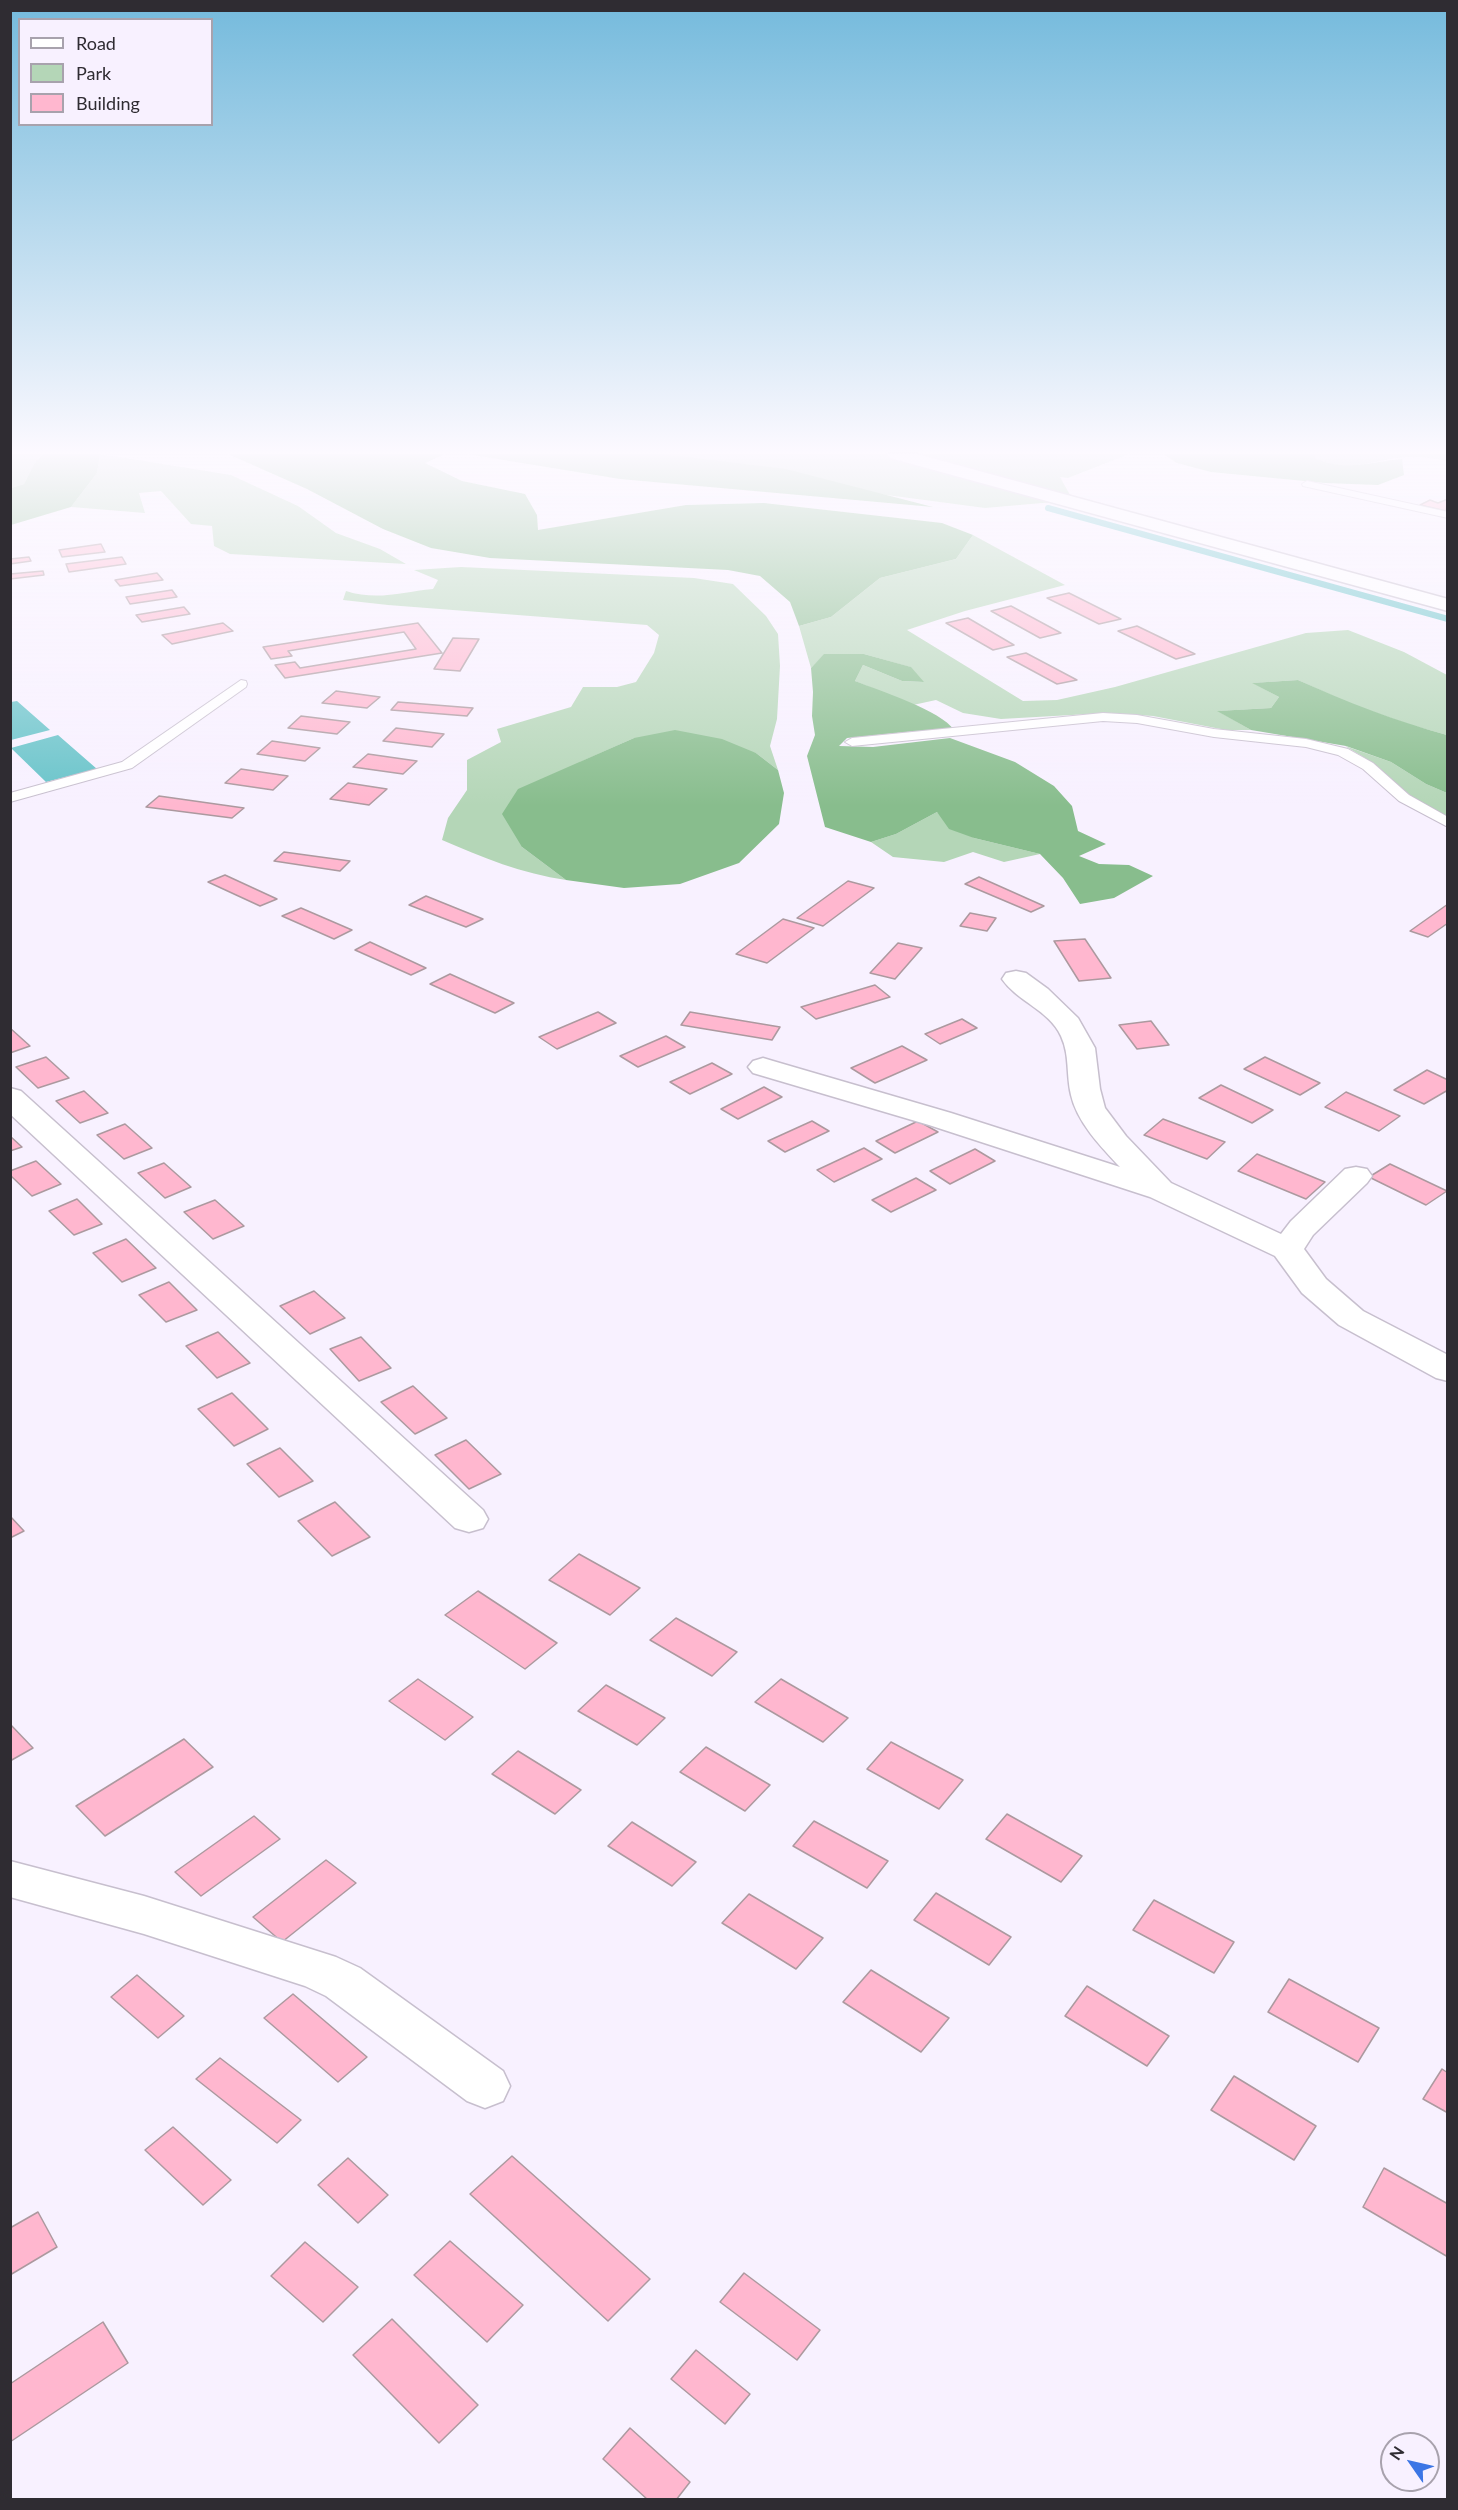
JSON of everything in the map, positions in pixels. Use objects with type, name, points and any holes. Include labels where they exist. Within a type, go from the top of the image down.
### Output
[{"type":"street","points":[[1324,571],[1448,605]]},
{"type":"street","points":[[1016,979],[1063,1017],[1076,1036],[1083,1059],[1083,1088],[1093,1114],[1125,1154],[1161,1190]]},
{"type":"street","points":[[763,1067],[940,1119],[1161,1190],[1287,1249],[1314,1286],[1351,1318],[1448,1370]]},
{"type":"street","points":[[10,1097],[469,1519]]},
{"type":"street","points":[[1287,1249],[1302,1228],[1356,1176]]},
{"type":"street","points":[[10,1879],[144,1915],[319,1971],[343,1982],[485,2086]]},
{"type":"lane","points":[[10,798],[127,765],[242,684]]},
{"type":"lane","points":[[852,742],[1085,718],[1137,719],[1214,733],[1306,743],[1343,753],[1368,766],[1404,798],[1448,823]]},
{"type":"green space","points":[[417,571],[549,571],[694,578],[733,584],[766,616],[778,634],[780,666],[777,719],[770,746],[778,770],[756,753],[634,738],[580,762],[522,847],[566,880],[487,859],[442,840],[448,818],[467,790],[467,760],[501,742],[497,729],[571,707],[583,687],[617,687],[636,682],[654,653],[659,635],[647,625],[343,600],[346,591],[357,594],[389,595],[433,589],[438,580]]},
{"type":"green space","points":[[734,571],[907,571],[880,578],[831,617],[799,626],[790,602],[760,576]]},
{"type":"green space","points":[[907,571],[1039,571],[1065,585],[965,611],[907,630],[1023,701],[1057,700],[1115,687],[1306,633],[1348,630],[1404,652],[1447,675],[1447,735],[1351,704],[1298,680],[1253,683],[1279,697],[1271,708],[1218,711],[1251,730],[1226,730],[1153,716],[1107,713],[1001,719],[963,713],[936,700],[913,705],[855,681],[863,665],[902,681],[923,682],[910,667],[864,654],[825,654],[811,668],[799,626],[831,617],[880,578]]},
{"type":"green space","points":[[824,654],[864,654],[911,667],[924,682],[902,681],[863,665],[855,681],[923,709],[937,716],[954,730],[916,731],[847,738],[839,746],[873,747],[950,738],[1015,762],[1054,786],[1072,806],[1078,831],[1106,844],[1079,856],[1099,864],[1129,865],[1153,876],[1114,898],[1080,904],[1063,878],[1040,854],[974,838],[949,829],[937,812],[896,834],[871,842],[825,827],[807,756],[815,735],[812,716],[811,668]]},
{"type":"green space","points":[[1298,680],[1371,710],[1447,735],[1447,793],[1426,784],[1391,762],[1346,746],[1251,730],[1217,711],[1271,708],[1279,697],[1252,683]]},
{"type":"green space","points":[[675,730],[722,739],[756,753],[778,770],[784,793],[779,824],[739,863],[680,884],[624,888],[566,880],[522,847],[502,814],[518,789],[634,738]]},
{"type":"green space","points":[[1345,746],[1391,762],[1426,784],[1447,793],[1447,818],[1416,800],[1365,758]]},
{"type":"green space","points":[[937,812],[974,838],[1040,854],[1004,862],[973,852],[944,862],[893,857],[871,842],[896,834]]},
{"type":"water","points":[[17,701],[50,730],[11,740],[11,702]]},
{"type":"water","points":[[58,735],[97,769],[46,782],[11,748]]},
{"type":"building","points":[[43,571],[44,575],[10,579],[10,574]]},
{"type":"building","points":[[157,573],[163,580],[120,586],[115,580]]},
{"type":"building","points":[[172,590],[177,597],[130,604],[126,597]]},
{"type":"building","points":[[1069,593],[1121,619],[1099,624],[1047,598]]},
{"type":"building","points":[[1011,606],[1061,633],[1040,638],[991,611]]},
{"type":"building","points":[[184,607],[190,614],[142,622],[136,615]]},
{"type":"building","points":[[968,618],[1014,645],[993,650],[946,623]]},
{"type":"building","points":[[223,623],[233,631],[172,644],[162,635]]},
{"type":"building","points":[[418,623],[442,653],[285,678],[275,665],[295,662],[300,668],[416,649],[404,632],[288,651],[292,656],[271,659],[263,647]]},
{"type":"building","points":[[1137,626],[1195,654],[1176,659],[1118,631]]},
{"type":"building","points":[[453,638],[479,639],[460,671],[434,669]]},
{"type":"building","points":[[1026,653],[1077,680],[1057,684],[1007,657]]},
{"type":"building","points":[[336,691],[380,697],[367,708],[322,703]]},
{"type":"building","points":[[398,702],[473,708],[467,716],[391,710]]},
{"type":"building","points":[[301,716],[350,722],[337,734],[288,728]]},
{"type":"building","points":[[396,728],[444,734],[432,747],[383,741]]},
{"type":"building","points":[[272,741],[320,748],[305,761],[257,754]]},
{"type":"building","points":[[368,754],[417,761],[403,774],[353,767]]},
{"type":"building","points":[[241,769],[288,776],[273,790],[225,783]]},
{"type":"building","points":[[348,783],[387,789],[369,805],[330,799]]},
{"type":"building","points":[[159,796],[244,808],[232,818],[146,807]]},
{"type":"building","points":[[284,852],[350,861],[340,871],[274,861]]},
{"type":"building","points":[[225,875],[277,899],[260,906],[208,882]]},
{"type":"building","points":[[979,877],[1044,906],[1031,912],[965,884]]},
{"type":"building","points":[[848,881],[874,888],[823,926],[797,918]]},
{"type":"building","points":[[426,896],[483,919],[466,927],[409,905]]},
{"type":"building","points":[[1448,904],[1448,923],[1428,937],[1410,931]]},
{"type":"building","points":[[301,908],[352,930],[334,939],[282,916]]},
{"type":"building","points":[[970,913],[996,918],[987,931],[960,926]]},
{"type":"building","points":[[783,919],[814,928],[767,963],[736,954]]},
{"type":"building","points":[[1085,939],[1111,978],[1079,981],[1054,941]]},
{"type":"building","points":[[370,942],[426,968],[411,975],[355,950]]},
{"type":"building","points":[[898,943],[922,948],[895,979],[870,973]]},
{"type":"building","points":[[450,974],[514,1003],[495,1013],[430,984]]},
{"type":"building","points":[[875,985],[890,997],[816,1019],[801,1007]]},
{"type":"building","points":[[598,1012],[616,1023],[557,1049],[539,1037]]},
{"type":"building","points":[[690,1012],[780,1027],[772,1040],[681,1025]]},
{"type":"building","points":[[962,1019],[977,1028],[940,1044],[925,1034]]},
{"type":"building","points":[[1151,1021],[1169,1045],[1137,1049],[1119,1025]]},
{"type":"building","points":[[10,1028],[30,1046],[10,1053]]},
{"type":"building","points":[[666,1036],[685,1047],[638,1067],[620,1056]]},
{"type":"building","points":[[902,1046],[927,1060],[875,1083],[851,1068]]},
{"type":"building","points":[[46,1057],[69,1078],[38,1088],[16,1067]]},
{"type":"building","points":[[1265,1057],[1320,1083],[1300,1095],[1244,1069]]},
{"type":"building","points":[[712,1063],[732,1074],[690,1094],[670,1082]]},
{"type":"building","points":[[1427,1070],[1448,1080],[1448,1090],[1424,1104],[1394,1090]]},
{"type":"building","points":[[1221,1085],[1273,1110],[1252,1123],[1199,1098]]},
{"type":"building","points":[[764,1087],[782,1097],[738,1119],[721,1109]]},
{"type":"building","points":[[84,1091],[108,1113],[80,1123],[56,1101]]},
{"type":"building","points":[[1346,1092],[1400,1116],[1379,1131],[1325,1107]]},
{"type":"building","points":[[1163,1119],[1225,1142],[1207,1159],[1144,1135]]},
{"type":"building","points":[[812,1121],[829,1131],[785,1152],[768,1141]]},
{"type":"building","points":[[918,1121],[938,1132],[895,1153],[876,1141]]},
{"type":"building","points":[[125,1124],[152,1148],[124,1159],[97,1135]]},
{"type":"building","points":[[10,1136],[22,1147],[10,1151]]},
{"type":"building","points":[[864,1148],[882,1159],[834,1182],[817,1170]]},
{"type":"building","points":[[975,1149],[995,1161],[950,1184],[930,1171]]},
{"type":"building","points":[[1257,1154],[1325,1182],[1306,1199],[1238,1171]]},
{"type":"building","points":[[36,1161],[61,1184],[32,1196],[10,1175],[10,1171]]},
{"type":"building","points":[[164,1163],[191,1187],[165,1198],[138,1173]]},
{"type":"building","points":[[1390,1164],[1447,1191],[1426,1205],[1369,1177]]},
{"type":"building","points":[[916,1178],[936,1190],[891,1212],[872,1200]]},
{"type":"building","points":[[77,1199],[102,1224],[74,1235],[49,1211]]},
{"type":"building","points":[[215,1200],[244,1226],[213,1239],[184,1212]]},
{"type":"building","points":[[126,1239],[156,1268],[122,1282],[93,1253]]},
{"type":"building","points":[[169,1282],[197,1310],[166,1322],[139,1295]]},
{"type":"building","points":[[314,1291],[345,1318],[310,1334],[280,1306]]},
{"type":"building","points":[[218,1332],[250,1363],[217,1378],[186,1346]]},
{"type":"building","points":[[361,1337],[391,1368],[359,1381],[330,1349]]},
{"type":"building","points":[[413,1386],[447,1418],[415,1434],[381,1402]]},
{"type":"building","points":[[232,1393],[268,1429],[234,1446],[198,1409]]},
{"type":"building","points":[[466,1440],[501,1474],[469,1489],[435,1455]]},
{"type":"building","points":[[280,1448],[313,1481],[279,1497],[247,1464]]},
{"type":"building","points":[[335,1502],[370,1537],[332,1556],[298,1521]]},
{"type":"building","points":[[10,1516],[24,1531],[10,1538]]},
{"type":"building","points":[[579,1554],[640,1588],[610,1615],[549,1580]]},
{"type":"building","points":[[478,1591],[557,1643],[525,1669],[445,1615]]},
{"type":"building","points":[[676,1618],[737,1652],[712,1676],[650,1640]]},
{"type":"building","points":[[418,1679],[473,1717],[445,1740],[389,1701]]},
{"type":"building","points":[[781,1679],[848,1718],[823,1742],[755,1702]]},
{"type":"building","points":[[606,1685],[665,1718],[637,1745],[578,1711]]},
{"type":"building","points":[[10,1724],[33,1748],[10,1761]]},
{"type":"building","points":[[184,1739],[213,1767],[105,1836],[76,1806]]},
{"type":"building","points":[[891,1742],[963,1780],[939,1809],[867,1769]]},
{"type":"building","points":[[706,1747],[770,1785],[745,1811],[680,1772]]},
{"type":"building","points":[[518,1751],[581,1790],[555,1814],[492,1774]]},
{"type":"building","points":[[1007,1814],[1082,1856],[1061,1882],[986,1839]]},
{"type":"building","points":[[254,1816],[280,1839],[201,1896],[175,1872]]},
{"type":"building","points":[[814,1821],[888,1861],[867,1888],[793,1846]]},
{"type":"building","points":[[632,1822],[696,1862],[672,1886],[608,1846]]},
{"type":"building","points":[[326,1860],[356,1883],[282,1942],[253,1917]]},
{"type":"building","points":[[936,1893],[1011,1937],[989,1965],[914,1920]]},
{"type":"building","points":[[749,1894],[823,1938],[796,1969],[722,1923]]},
{"type":"building","points":[[1154,1900],[1234,1942],[1214,1973],[1133,1930]]},
{"type":"building","points":[[871,1970],[949,2018],[921,2052],[843,2002]]},
{"type":"building","points":[[137,1975],[184,2016],[158,2038],[111,1997]]},
{"type":"building","points":[[1289,1979],[1379,2028],[1358,2062],[1268,2012]]},
{"type":"building","points":[[1087,1986],[1169,2036],[1147,2066],[1065,2016]]},
{"type":"building","points":[[293,1994],[367,2057],[338,2082],[264,2018]]},
{"type":"building","points":[[220,2058],[301,2120],[277,2143],[196,2079]]},
{"type":"building","points":[[1442,2069],[1448,2073],[1448,2113],[1423,2099]]},
{"type":"building","points":[[1234,2076],[1316,2126],[1294,2160],[1211,2110]]},
{"type":"building","points":[[173,2127],[231,2180],[203,2205],[145,2150]]},
{"type":"building","points":[[512,2156],[650,2279],[608,2321],[470,2194]]},
{"type":"building","points":[[348,2158],[388,2195],[358,2223],[318,2185]]},
{"type":"building","points":[[1384,2168],[1448,2204],[1448,2257],[1363,2207]]},
{"type":"building","points":[[38,2212],[57,2247],[10,2275],[10,2228]]},
{"type":"building","points":[[450,2241],[523,2305],[487,2342],[414,2275]]},
{"type":"building","points":[[305,2242],[358,2287],[323,2322],[271,2276]]},
{"type":"building","points":[[744,2273],[820,2330],[797,2360],[720,2302]]},
{"type":"building","points":[[392,2319],[478,2405],[439,2443],[353,2355]]},
{"type":"building","points":[[103,2322],[128,2363],[10,2442],[10,2384]]},
{"type":"building","points":[[696,2350],[750,2394],[725,2424],[671,2379]]},
{"type":"building","points":[[630,2428],[690,2482],[676,2500],[648,2500],[603,2459]]},
{"type":"waterway","points":[[1276,571],[1448,619]]}]
